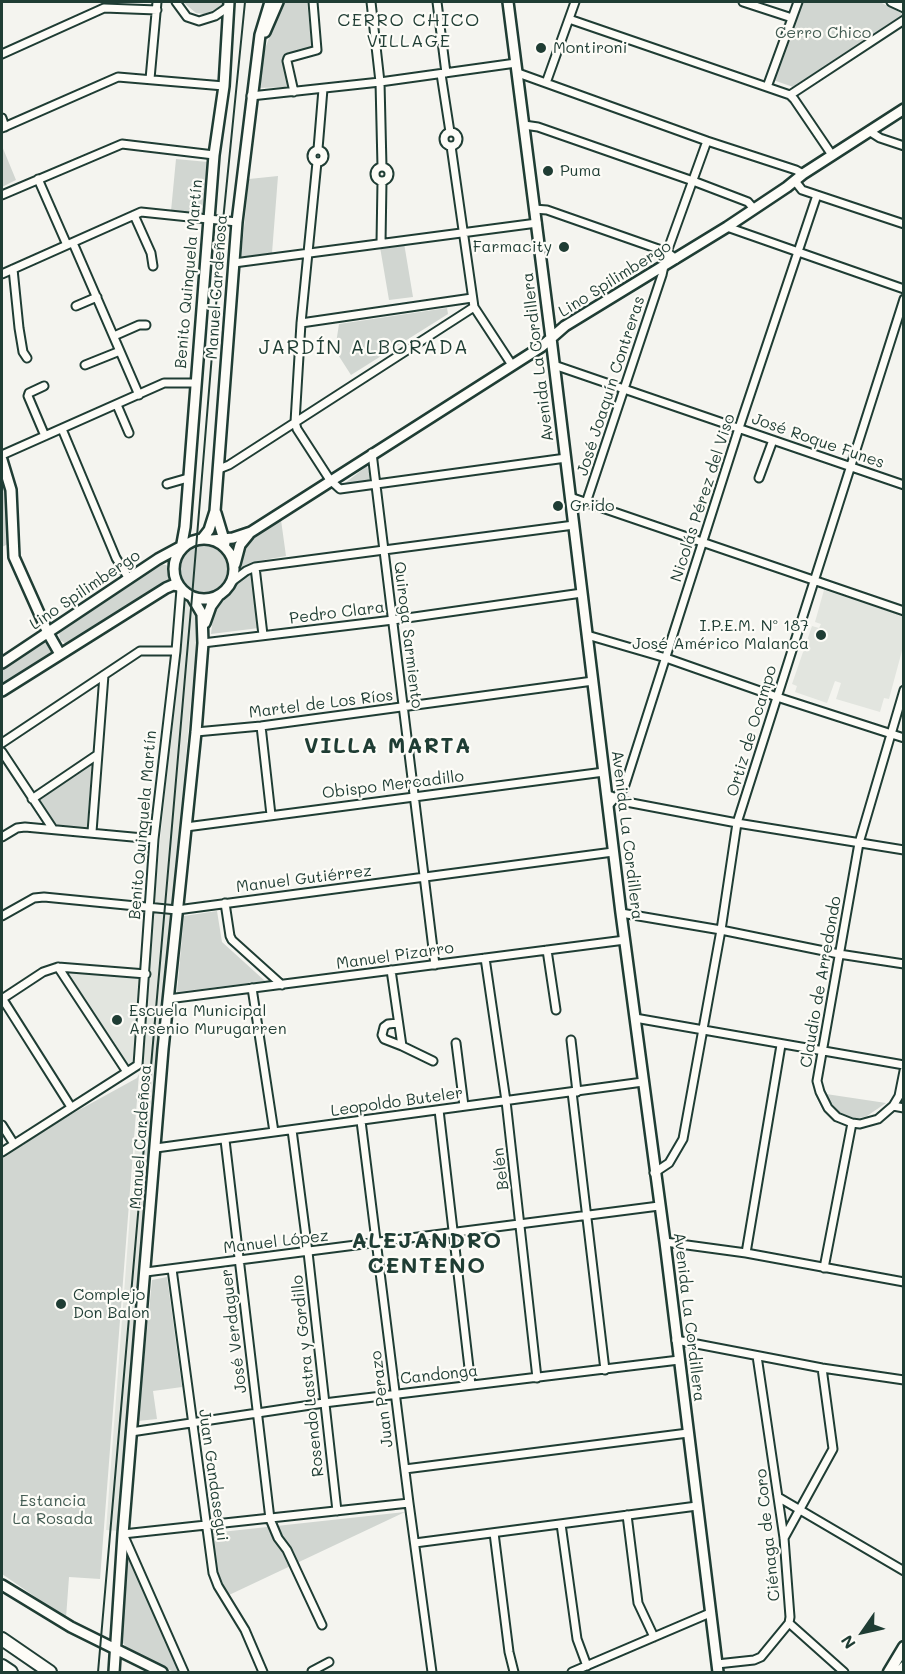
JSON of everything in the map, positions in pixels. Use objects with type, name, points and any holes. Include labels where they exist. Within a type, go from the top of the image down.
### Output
[{"type":"highway","points":[[2,1639],[50,1672]]},
{"type":"highway","points":[[37,1664],[57,1672]]},
{"type":"highway","points":[[2,1666],[11,1672]]},
{"type":"main road","name":"Manuel Cardeñosa","points":[[228,552],[218,526],[216,511],[237,222],[255,66],[262,27],[270,2]]},
{"type":"main road","name":"Manuel Cardeñosa","points":[[255,66],[263,38],[278,2]]},
{"type":"main road","name":"Avenida La Cordillera","points":[[508,2],[604,772],[610,799],[613,852],[665,1242],[717,1668]]},
{"type":"main road","name":"Benito Quinquela Martín","points":[[183,546],[214,155],[224,86],[229,4]]},
{"type":"main road","name":"Lino Spilimbergo","points":[[2,663],[183,546],[207,539],[223,539],[251,532],[512,366],[565,326],[727,227],[903,109]]},
{"type":"main road","points":[[2,458],[11,490],[14,557],[48,633],[60,654]]},
{"type":"main road","name":"Manuel Cardeñosa","points":[[207,539],[216,511]]},
{"type":"main road","name":"Lino Spilimbergo","points":[[219,595],[230,583],[238,549],[251,532]]},
{"type":"main road","points":[[207,539],[219,543],[228,552],[234,567]]},
{"type":"main road","points":[[180,587],[173,569],[175,558],[183,546]]},
{"type":"main road","points":[[2,691],[166,588],[173,585],[180,587],[192,597],[205,599],[219,595]]},
{"type":"main road","name":"Manuel Cardeñosa","points":[[204,628],[211,606],[219,595]]},
{"type":"main road","name":"Manuel Cardeñosa","points":[[114,1672],[131,1432],[168,999],[203,643],[202,614],[192,597]]},
{"type":"main road","points":[[2,1585],[46,1613],[162,1672]]},
{"type":"main road","points":[[889,1672],[903,1647]]},
{"type":"street","points":[[150,79],[158,2]]},
{"type":"street","points":[[176,2],[187,16],[199,21],[215,16],[229,4]]},
{"type":"street","points":[[294,92],[288,58],[315,52],[318,47],[313,2]]},
{"type":"street","points":[[371,2],[381,82],[382,167],[388,171],[389,175],[382,181],[381,243]]},
{"type":"street","points":[[437,2],[450,132],[444,135],[443,140],[451,146],[472,298],[474,307],[512,366]]},
{"type":"street","points":[[546,83],[575,2]]},
{"type":"street","points":[[743,2],[792,18]]},
{"type":"street","points":[[767,87],[798,2]]},
{"type":"street","points":[[891,2],[903,8]]},
{"type":"street","points":[[2,54],[104,8],[157,10]]},
{"type":"street","points":[[569,19],[790,95],[795,99],[832,155]]},
{"type":"street","points":[[790,95],[903,20]]},
{"type":"street","points":[[251,96],[517,68],[546,83],[803,174]]},
{"type":"street","points":[[2,118],[3,128],[114,78],[224,86]]},
{"type":"street","points":[[323,89],[318,149],[312,154],[316,162],[301,323],[296,422],[297,429],[330,480],[340,489],[566,458]]},
{"type":"street","points":[[524,125],[538,127],[693,181],[748,202],[754,209]]},
{"type":"street","points":[[869,131],[880,138],[903,146]]},
{"type":"street","name":"José Joaquín Contreras","points":[[586,503],[667,252],[707,141]]},
{"type":"street","points":[[2,195],[122,144],[214,155]]},
{"type":"street","points":[[38,179],[97,297],[139,395]]},
{"type":"street","points":[[795,181],[799,188],[903,224]]},
{"type":"street","name":"Nicolás Pérez del Viso","points":[[610,799],[624,788],[739,428],[818,195]]},
{"type":"street","points":[[534,209],[547,210],[667,252],[676,259]]},
{"type":"street","points":[[2,274],[134,215],[145,213],[237,222]]},
{"type":"street","points":[[134,215],[151,252],[153,266]]},
{"type":"street","points":[[234,263],[537,223]]},
{"type":"street","points":[[727,227],[903,289]]},
{"type":"street","points":[[13,269],[20,336],[23,352],[27,358]]},
{"type":"street","points":[[76,306],[97,297]]},
{"type":"street","points":[[301,323],[472,298]]},
{"type":"street","name":"Ortiz de Ocampo","points":[[654,1173],[669,1163],[683,1139],[704,1030],[737,823],[903,299]]},
{"type":"street","points":[[219,469],[474,307]]},
{"type":"street","points":[[114,336],[139,325],[146,326]]},
{"type":"street","points":[[85,365],[120,351]]},
{"type":"street","name":"José Roque Funes","points":[[554,365],[903,485]]},
{"type":"street","points":[[2,458],[45,436],[167,382],[195,383]]},
{"type":"street","points":[[44,386],[29,393],[28,396],[45,436]]},
{"type":"street","points":[[117,405],[129,433]]},
{"type":"street","points":[[62,429],[116,558],[129,579]]},
{"type":"street","points":[[759,478],[773,440]]},
{"type":"street","name":"Quiroga Sarmiento","points":[[372,453],[435,964]]},
{"type":"street","points":[[168,484],[188,478]]},
{"type":"street","points":[[570,497],[903,611]]},
{"type":"street","points":[[230,583],[255,567],[574,525]]},
{"type":"street","points":[[255,567],[263,635]]},
{"type":"street","name":"Benito Quinquela Martín","points":[[127,1072],[138,1065],[154,839],[176,651],[180,587]]},
{"type":"street","name":"Pedro Clara","points":[[203,643],[393,620],[582,593]]},
{"type":"street","points":[[587,635],[666,658],[903,738]]},
{"type":"street","points":[[2,743],[140,651],[176,651]]},
{"type":"street","points":[[92,832],[104,675]]},
{"type":"street","name":"Martel de Los Ríos","points":[[196,732],[261,726],[593,681]]},
{"type":"street","name":"Claudio de Arredondo","points":[[852,1123],[837,1117],[828,1108],[817,1081],[859,843],[903,690]]},
{"type":"street","points":[[261,726],[271,815]]},
{"type":"street","points":[[2,752],[53,829]]},
{"type":"street","points":[[32,799],[97,755]]},
{"type":"street","name":"Obispo Mercadillo","points":[[186,826],[604,772]]},
{"type":"street","points":[[610,799],[737,823],[903,850]]},
{"type":"street","points":[[2,837],[17,828],[92,832],[154,839]]},
{"type":"street","name":"Manuel Gutiérrez","points":[[2,916],[26,901],[44,897],[177,910],[613,852]]},
{"type":"street","points":[[225,903],[232,940],[282,984]]},
{"type":"street","points":[[621,913],[903,964]]},
{"type":"street","name":"Manuel Pizarro","points":[[168,999],[625,940]]},
{"type":"street","points":[[548,950],[556,1010]]},
{"type":"street","name":"Belén","points":[[485,958],[506,1101],[537,1378]]},
{"type":"street","points":[[71,1107],[2,998],[43,972],[58,967],[146,974]]},
{"type":"street","points":[[2,1152],[127,1072],[58,967]]},
{"type":"street","points":[[391,970],[402,1046]]},
{"type":"street","points":[[252,988],[274,1132]]},
{"type":"street","points":[[635,1018],[903,1065]]},
{"type":"street","points":[[398,1023],[384,1027],[382,1035],[384,1039],[433,1061]]},
{"type":"street","points":[[571,1040],[586,1215],[604,1370]]},
{"type":"street","points":[[456,1043],[464,1106]]},
{"type":"street","points":[[746,1253],[781,1045]]},
{"type":"street","points":[[824,1268],[852,1123],[860,1124],[879,1119],[893,1106],[899,1096],[903,1071]]},
{"type":"street","name":"Leopoldo Buteler","points":[[156,1148],[643,1082]]},
{"type":"street","points":[[893,1106],[903,1108]]},
{"type":"street","points":[[439,1110],[471,1385]]},
{"type":"street","name":"Juan Perazo","points":[[361,1121],[432,1672]]},
{"type":"street","points":[[2,1125],[14,1144]]},
{"type":"street","name":"Rosendo Lastra y Gordillo","points":[[292,1130],[337,1511]]},
{"type":"street","name":"José Verdaguer","points":[[225,1140],[270,1519]]},
{"type":"street","name":"Manuel López","points":[[146,1272],[378,1244],[659,1206]]},
{"type":"street","points":[[665,1242],[746,1253],[903,1282]]},
{"type":"street","name":"Juan Gandasegui","points":[[172,1269],[215,1580],[245,1630],[264,1672]]},
{"type":"street","points":[[676,1340],[822,1368],[903,1380]]},
{"type":"street","name":"Ciénaga de Coro","points":[[717,1668],[758,1659],[789,1623],[784,1538],[757,1356]]},
{"type":"street","name":"Candonga","points":[[131,1432],[324,1403],[679,1360]]},
{"type":"street","points":[[784,1538],[832,1449],[822,1368]]},
{"type":"street","points":[[405,1469],[688,1433]]},
{"type":"street","points":[[778,1497],[903,1571]]},
{"type":"street","points":[[184,1672],[123,1534],[409,1503]]},
{"type":"street","points":[[415,1543],[697,1506]]},
{"type":"street","points":[[627,1515],[639,1604],[654,1637]]},
{"type":"street","points":[[270,1519],[322,1625]]},
{"type":"street","points":[[561,1524],[577,1639],[587,1666]]},
{"type":"street","points":[[494,1533],[509,1652],[514,1672]]},
{"type":"street","points":[[572,1672],[710,1613]]},
{"type":"street","points":[[789,1623],[844,1672]]},
{"type":"street","points":[[312,1672],[329,1662]]},
{"type":"shaded area","points":[[824,590],[903,616],[903,647],[889,699],[884,698],[880,712],[836,699],[841,683],[835,681],[827,703],[795,692],[797,686],[792,684],[812,626],[819,628],[821,624],[815,622]]},
{"type":"shaded area","points":[[184,597],[199,615],[172,904],[154,903]]},
{"type":"shaded area","points":[[153,911],[172,911],[119,1531],[106,1530]]},
{"type":"shaded area","name":"Escuela Municipal Arsenio Murugarren","points":[[62,970],[142,976],[135,1064],[128,1068]]},
{"type":"green space","points":[[183,2],[226,2],[219,8],[204,14],[196,13]]},
{"type":"green space","points":[[282,2],[307,2],[312,48],[288,53],[284,57],[290,87],[256,88],[261,60]]},
{"type":"green space","name":"Cerro Chico","points":[[800,2],[880,2],[903,14],[903,17],[796,88],[773,80]]},
{"type":"green space","points":[[2,146],[16,180],[2,187]]},
{"type":"green space","points":[[176,159],[208,162],[204,214],[171,211]]},
{"type":"green space","points":[[278,176],[272,253],[241,257],[249,179]]},
{"type":"green space","points":[[404,243],[413,297],[389,300],[380,247]]},
{"type":"green space","points":[[447,308],[448,314],[351,375],[335,350],[339,324]]},
{"type":"green space","points":[[367,466],[372,481],[345,483]]},
{"type":"green space","points":[[2,480],[6,491],[10,543],[2,547]]},
{"type":"green space","points":[[281,520],[286,556],[258,561],[242,569],[239,560],[245,544]]},
{"type":"green space","points":[[209,544],[222,551],[228,559],[228,579],[222,587],[214,593],[199,594],[186,587],[180,579],[179,564],[186,551],[194,545]]},
{"type":"green space","points":[[159,564],[171,569],[170,578],[164,585],[68,645],[60,640],[59,632]]},
{"type":"green space","points":[[253,572],[259,628],[211,634],[214,609],[229,596],[242,579]]},
{"type":"green space","points":[[43,641],[50,645],[51,654],[2,686],[2,668]]},
{"type":"green space","points":[[92,763],[87,827],[56,826],[38,799]]},
{"type":"green space","points":[[217,911],[222,942],[265,981],[177,992],[184,916]]},
{"type":"green space","name":"Complejo Don Balon","points":[[139,1074],[100,1579],[69,1577],[66,1618],[2,1574],[2,1159],[59,1121],[137,1078]]},
{"type":"green space","points":[[826,1094],[886,1103],[867,1116],[855,1119],[840,1113]]},
{"type":"green space","points":[[167,1277],[182,1387],[153,1391],[157,1419],[138,1421],[152,1280]]},
{"type":"green space","points":[[405,1512],[229,1595],[218,1577],[212,1533]]},
{"type":"green space","points":[[126,1550],[179,1672],[174,1672],[127,1649],[120,1638]]},
{"type":"railway","points":[[98,1672],[223,221],[245,2]]},
{"type":"place","name":"Montironi","points":[[541,48]]},
{"type":"place","name":"Puma","points":[[548,171]]},
{"type":"place","name":"Farmacity","points":[[564,247]]},
{"type":"place","name":"Grido","points":[[558,506]]},
{"type":"place","name":"I.P.E.M. Nº 187 José Américo Malanca","points":[[821,635]]},
{"type":"place","name":"Escuela Municipal Arsenio Murugarren","points":[[117,1020]]},
{"type":"place","name":"Complejo Don Balon","points":[[61,1304]]},
{"type":"district","name":"CERRO CHICO VILLAGE","points":[[409,30]]},
{"type":"district","name":"JARDÍN ALBORADA","points":[[364,348]]},
{"type":"district","name":"VILLA MARTA","points":[[388,746]]},
{"type":"district","name":"ALEJANDRO CENTENO","points":[[427,1254]]},
{"type":"park label","name":"Estancia La Rosada","points":[[53,1510]]}]
